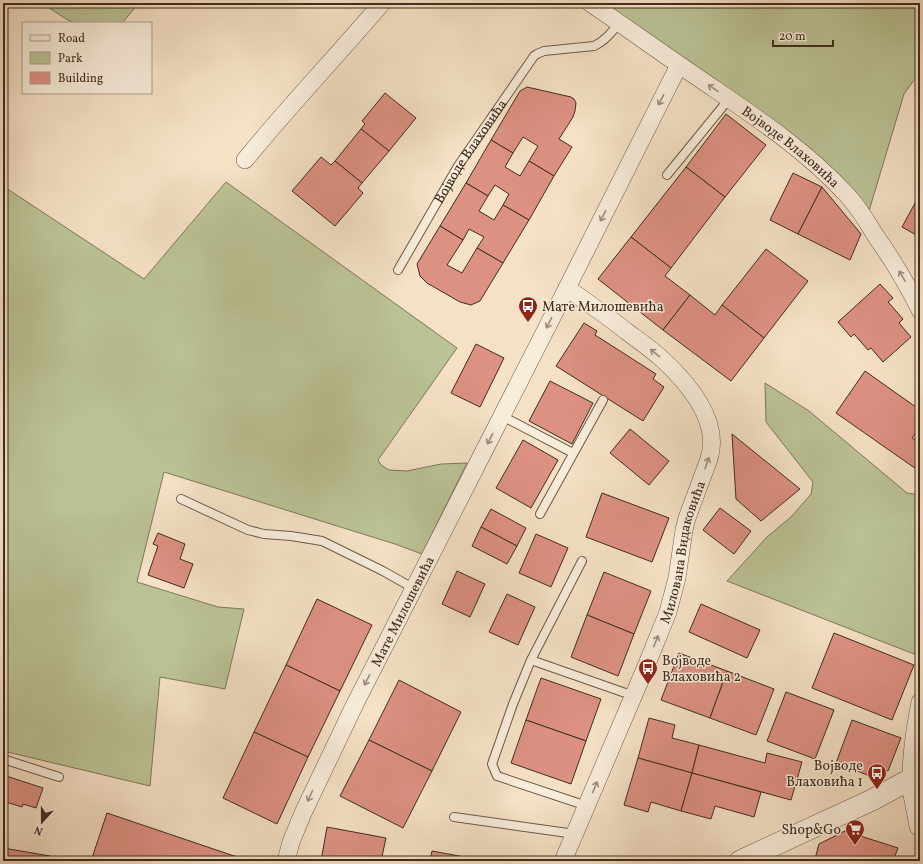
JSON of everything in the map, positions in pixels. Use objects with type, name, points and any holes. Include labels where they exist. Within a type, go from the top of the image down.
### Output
[{"type":"street","points":[[245,160],[382,3]]},
{"type":"street","name":"Војводе Влаховића","points":[[590,3],[792,144],[825,174],[848,196],[866,221],[881,243],[920,310]]},
{"type":"street","name":"Мате Милошевића","points":[[286,861],[294,833],[311,793],[679,65]]},
{"type":"street","name":"Милована Видаковића","points":[[563,861],[666,618],[677,578],[686,518],[711,451],[711,438],[708,424],[698,400],[679,376],[645,345],[567,288]]},
{"type":"street","points":[[920,702],[911,766],[916,777],[917,814],[920,826]]},
{"type":"street","points":[[740,861],[872,800],[916,777]]},
{"type":"lane","name":"Војводе Влаховића","points":[[398,270],[458,166],[534,56],[544,51],[594,46],[601,43],[619,23]]},
{"type":"lane","points":[[667,176],[729,99]]},
{"type":"lane","points":[[540,514],[603,400]]},
{"type":"lane","points":[[502,416],[574,453]]},
{"type":"lane","points":[[181,499],[248,530],[264,534],[291,536],[322,541],[414,588]]},
{"type":"lane","points":[[582,561],[531,660],[513,704],[492,764],[497,776],[587,806]]},
{"type":"lane","points":[[531,660],[634,696]]},
{"type":"lane","points":[[3,759],[59,777]]},
{"type":"lane","points":[[454,817],[575,834]]},
{"type":"green space","points":[[42,3],[139,3],[123,22],[73,22]]},
{"type":"green space","points":[[590,3],[920,3],[920,72],[904,94],[866,221],[847,196]]},
{"type":"green space","points":[[226,182],[457,348],[378,460],[381,465],[389,470],[407,471],[441,464],[467,463],[422,554],[395,544],[164,472],[137,582],[218,607],[244,609],[225,689],[160,677],[150,786],[3,751],[3,186],[144,279]]},
{"type":"green space","points":[[765,383],[809,411],[907,493],[920,495],[919,656],[727,581],[767,537],[791,517],[811,494],[813,482],[766,422]]},
{"type":"building","points":[[527,87],[571,97],[576,103],[573,117],[559,139],[572,147],[554,176],[529,161],[538,146],[523,137],[513,153],[491,140],[520,91]]},
{"type":"building","points":[[385,93],[416,118],[389,151],[361,129],[365,124],[362,121]]},
{"type":"building","points":[[726,114],[766,145],[725,197],[686,167]]},
{"type":"building","points":[[361,129],[389,151],[362,183],[335,161]]},
{"type":"building","points":[[491,140],[513,153],[505,167],[520,176],[529,161],[554,176],[529,220],[503,205],[509,194],[495,185],[488,196],[466,183]]},
{"type":"building","points":[[321,157],[331,165],[335,161],[362,183],[358,188],[363,193],[335,226],[292,191]]},
{"type":"building","points":[[686,167],[725,197],[671,268],[631,237]]},
{"type":"building","points":[[793,173],[822,187],[798,234],[770,220]]},
{"type":"building","points":[[466,183],[488,196],[479,211],[494,220],[503,205],[529,220],[503,263],[477,248],[484,237],[469,229],[463,240],[440,226]]},
{"type":"building","points":[[822,187],[861,234],[850,260],[798,234]]},
{"type":"building","points":[[920,194],[920,237],[902,227]]},
{"type":"building","points":[[440,226],[463,240],[447,265],[462,273],[477,248],[503,263],[480,301],[471,305],[460,302],[427,283],[420,276],[417,264]]},
{"type":"building","points":[[631,237],[671,268],[665,276],[690,295],[663,330],[598,279]]},
{"type":"building","points":[[766,249],[808,281],[764,338],[722,305]]},
{"type":"building","points":[[880,284],[893,298],[888,302],[903,319],[899,323],[911,337],[883,362],[871,348],[868,350],[854,334],[851,337],[838,322]]},
{"type":"building","points":[[690,295],[715,315],[722,305],[764,338],[731,381],[663,330]]},
{"type":"building","points":[[584,323],[597,331],[595,335],[656,374],[653,379],[664,387],[643,421],[556,366]]},
{"type":"building","points":[[476,344],[504,358],[480,407],[451,393]]},
{"type":"building","points":[[865,371],[920,410],[920,427],[912,438],[920,443],[919,471],[836,413]]},
{"type":"building","points":[[550,381],[593,403],[572,444],[529,421]]},
{"type":"building","points":[[630,429],[669,461],[649,485],[610,453]]},
{"type":"building","points":[[732,434],[800,489],[761,521],[736,499]]},
{"type":"building","points":[[523,440],[558,460],[531,508],[496,488]]},
{"type":"building","points":[[602,493],[669,518],[652,562],[586,537]]},
{"type":"building","points":[[720,508],[751,531],[734,554],[703,530]]},
{"type":"building","points":[[491,509],[526,528],[517,546],[481,527]]},
{"type":"building","points":[[481,527],[517,546],[507,564],[472,546]]},
{"type":"building","points":[[158,533],[185,544],[180,559],[193,564],[184,588],[148,575],[158,546],[153,544]]},
{"type":"building","points":[[536,534],[568,548],[551,587],[519,573]]},
{"type":"building","points":[[457,571],[485,584],[470,617],[442,604]]},
{"type":"building","points":[[604,572],[651,591],[634,634],[587,615]]},
{"type":"building","points":[[507,594],[535,607],[518,645],[489,632]]},
{"type":"building","points":[[317,599],[372,625],[340,691],[286,665]]},
{"type":"building","points":[[701,604],[760,630],[747,658],[689,632]]},
{"type":"building","points":[[587,615],[634,634],[618,676],[571,657]]},
{"type":"building","points":[[834,633],[914,665],[892,720],[812,688]]},
{"type":"building","points":[[679,653],[727,671],[710,718],[661,700]]},
{"type":"building","points":[[286,665],[340,691],[308,757],[254,732]]},
{"type":"building","points":[[727,671],[774,689],[756,735],[710,718]]},
{"type":"building","points":[[541,678],[601,699],[586,741],[526,720]]},
{"type":"building","points":[[399,680],[461,712],[432,771],[369,740]]},
{"type":"building","points":[[786,692],[834,710],[815,759],[767,741]]},
{"type":"building","points":[[649,718],[675,725],[672,738],[699,745],[692,773],[638,758]]},
{"type":"building","points":[[526,720],[586,741],[571,784],[511,763]]},
{"type":"building","points":[[852,720],[901,738],[888,771],[881,768],[879,774],[872,772],[870,776],[836,763]]},
{"type":"building","points":[[254,732],[308,757],[277,824],[223,798]]},
{"type":"building","points":[[369,740],[432,771],[403,828],[340,796]]},
{"type":"building","points":[[699,745],[765,763],[767,753],[802,762],[791,800],[692,773]]},
{"type":"building","points":[[638,758],[692,773],[681,811],[651,802],[648,812],[624,805]]},
{"type":"building","points":[[692,773],[761,792],[754,817],[715,806],[711,819],[681,811]]},
{"type":"building","points":[[3,775],[43,788],[36,808],[23,804],[22,807],[3,801]]},
{"type":"building","points":[[107,813],[249,861],[91,861]]},
{"type":"building","points":[[327,827],[386,838],[381,861],[321,861]]},
{"type":"building","name":"Shop&Go","points":[[845,831],[898,848],[893,861],[819,861],[815,859],[819,844]]},
{"type":"building","points":[[3,848],[50,856],[50,861],[3,861]]},
{"type":"building","points":[[432,851],[486,861],[430,861]]},
{"type":"place","name":"Мате Милошевића","points":[[528,323]]},
{"type":"place","name":"Војводе Влаховића 2","points":[[648,685]]},
{"type":"place","name":"Војводе Влаховића 1","points":[[877,790]]},
{"type":"place","name":"Shop&Go","points":[[855,846]]}]
